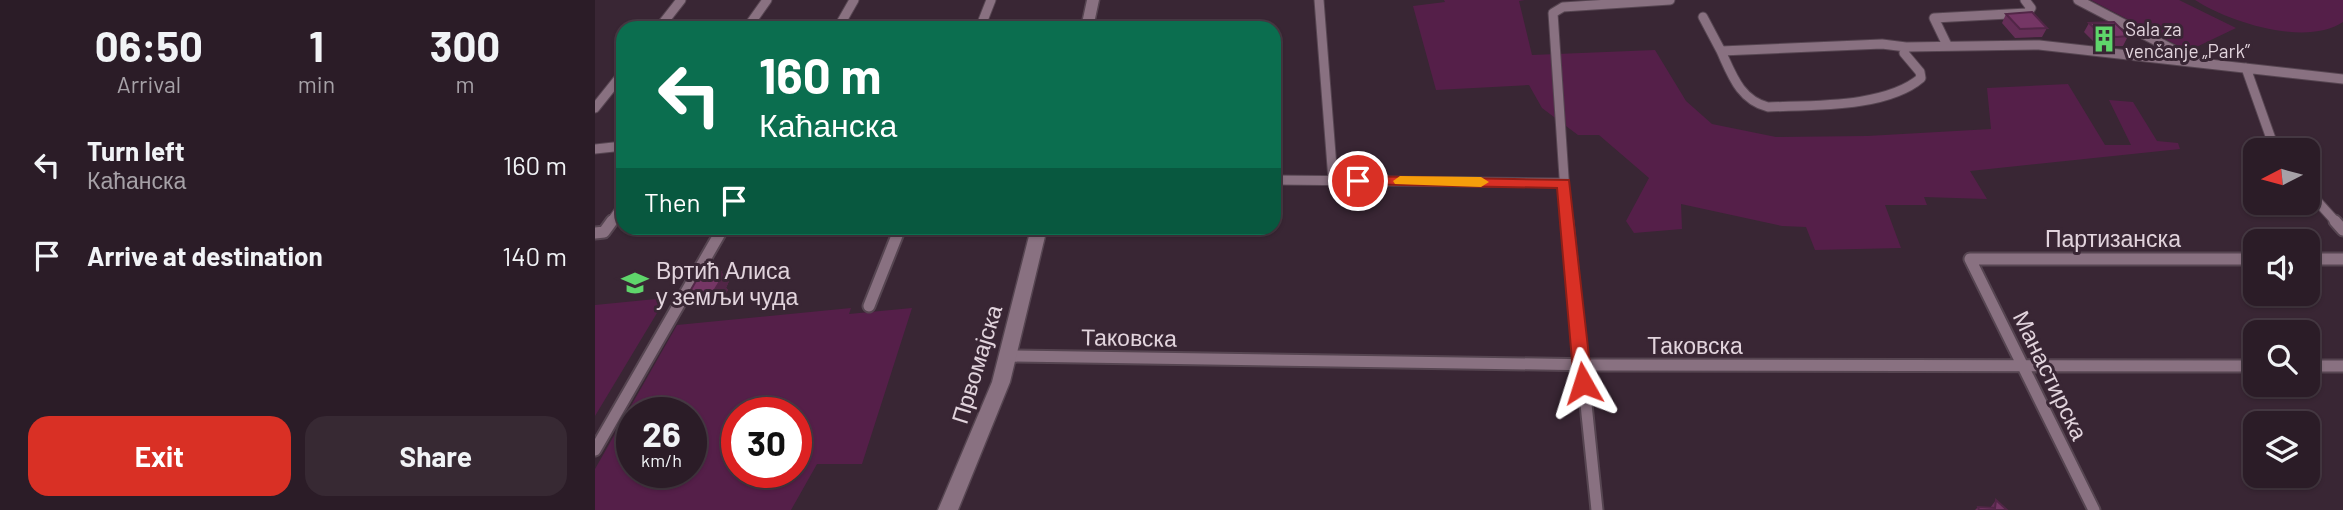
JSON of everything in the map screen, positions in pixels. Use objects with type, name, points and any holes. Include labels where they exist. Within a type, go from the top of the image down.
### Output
[{"type":"street","points":[[664,21],[681,0]]},
{"type":"street","points":[[752,21],[767,0]]},
{"type":"street","points":[[842,21],[854,0]]},
{"type":"street","points":[[983,21],[991,0]]},
{"type":"street","points":[[1088,21],[1093,0]]},
{"type":"street","points":[[1319,0],[1333,180]]},
{"type":"street","points":[[1597,510],[1563,183],[1553,13],[1563,7],[1670,0]]},
{"type":"street","points":[[1947,45],[1934,23],[1934,18],[2027,13],[2031,8],[2025,0]]},
{"type":"street","points":[[2078,0],[2200,62]]},
{"type":"street","points":[[1703,17],[1744,96],[1754,104],[1768,107],[1868,100],[1912,86],[1921,78],[1920,72],[1904,53],[1906,47]]},
{"type":"street","points":[[1721,51],[1882,44],[1906,47],[2039,45],[2343,79]]},
{"type":"street","points":[[2246,68],[2271,138]]},
{"type":"street","points":[[595,108],[616,82]]},
{"type":"street","points":[[595,149],[616,147]]},
{"type":"street","points":[[1281,180],[1563,183]]},
{"type":"street","points":[[2321,205],[2343,230]]},
{"type":"street","points":[[595,233],[604,232],[616,215]]},
{"type":"street","points":[[595,450],[719,235]]},
{"type":"street","points":[[869,306],[897,235]]},
{"type":"street","name":"Првомајска","points":[[948,510],[990,411],[1009,356],[1037,235]]},
{"type":"street","name":"Партизанска","points":[[1970,259],[2243,259]]},
{"type":"street","name":"Манастирска","points":[[1970,259],[2094,510]]},
{"type":"street","points":[[2320,259],[2343,260]]},
{"type":"street","name":"Таковска","points":[[1009,356],[1581,365],[2243,366]]},
{"type":"street","points":[[2320,366],[2343,366]]},
{"type":"shaded area","points":[[1444,0],[1525,0],[1519,1],[1532,55],[1655,50],[1686,101],[1712,124],[1776,137],[1867,136],[1991,129],[1987,88],[2068,84],[2105,145],[2131,145],[2109,100],[2133,102],[2157,141],[2178,143],[2180,149],[1970,171],[1987,199],[1924,197],[1927,205],[1885,205],[1901,248],[1815,250],[1806,227],[1782,226],[1681,204],[1682,229],[1634,233],[1626,221],[1649,178],[1599,135],[1578,135],[1542,108],[1529,85],[1436,90],[1413,6],[1445,2]]},
{"type":"shaded area","points":[[2091,0],[2179,0],[2236,28],[2188,51]]},
{"type":"shaded area","points":[[2195,0],[2343,0],[2343,22],[2327,29],[2309,32],[2268,29],[2227,16]]},
{"type":"shaded area","points":[[666,298],[595,416],[595,305]]},
{"type":"shaded area","points":[[851,308],[849,314],[912,308],[862,464],[817,464],[812,473],[812,397],[721,397],[721,488],[803,488],[791,510],[595,510],[595,469],[616,432],[616,488],[707,488],[707,397],[636,397],[677,325]]},
{"type":"building","points":[[2032,12],[2047,28],[2020,29],[2006,14]]},
{"type":"building","points":[[2114,22],[2128,36],[2101,35],[2089,23]]},
{"type":"building","points":[[721,272],[716,281],[720,281],[714,291],[689,293],[700,274]]},
{"type":"building","points":[[1996,500],[2007,510],[1979,510],[1978,507],[1995,508]]},
{"type":"slow traffic","points":[[1400,181],[1481,182]]},
{"type":"place","name":"Sala za venčanje „Park”","points":[[2104,39]]},
{"type":"place","name":"Вртић Алиса у земљи чуда","points":[[635,283]]},
{"type":"route","points":[[1358,181],[1563,183],[1583,383]]}]
